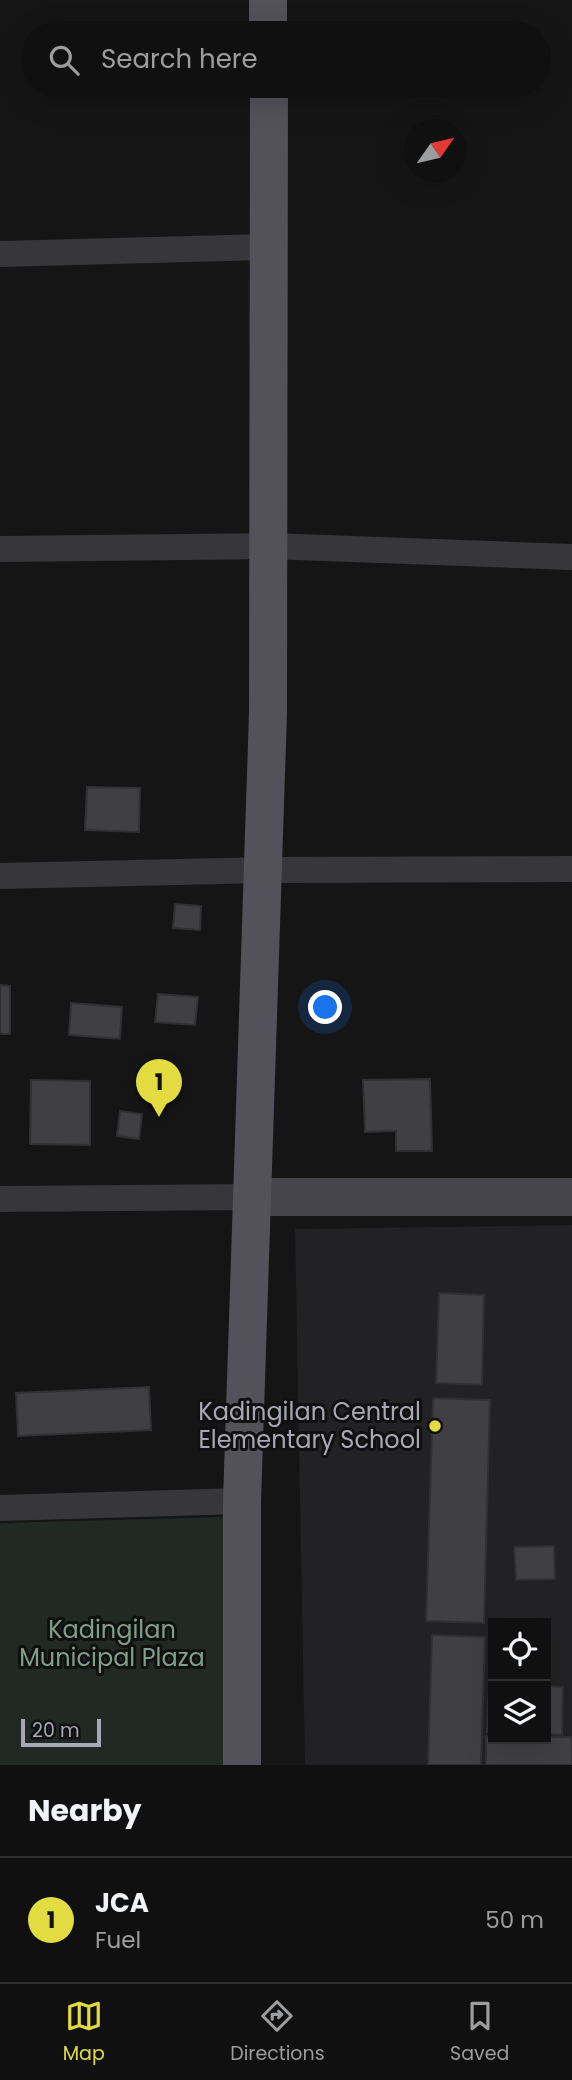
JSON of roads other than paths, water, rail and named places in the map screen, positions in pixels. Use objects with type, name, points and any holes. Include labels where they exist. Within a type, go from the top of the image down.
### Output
[{"type":"main road","points":[[268,0],[268,21]]},
{"type":"main road","points":[[242,1765],[242,1501],[264,870],[270,546],[269,98]]},
{"type":"street","points":[[0,254],[270,247]]},
{"type":"street","points":[[0,549],[270,546],[572,557]]},
{"type":"street","points":[[0,876],[264,870],[572,869]]},
{"type":"street","points":[[0,1199],[572,1197]]},
{"type":"street","points":[[0,1508],[242,1501]]},
{"type":"place","name":"JCA","points":[[159,1117]]},
{"type":"place","name":"Kadingilan Central Elementary School","points":[[435,1426]]},
{"type":"park label","name":"Kadingilan Municipal Plaza","points":[[112,1644]]}]
